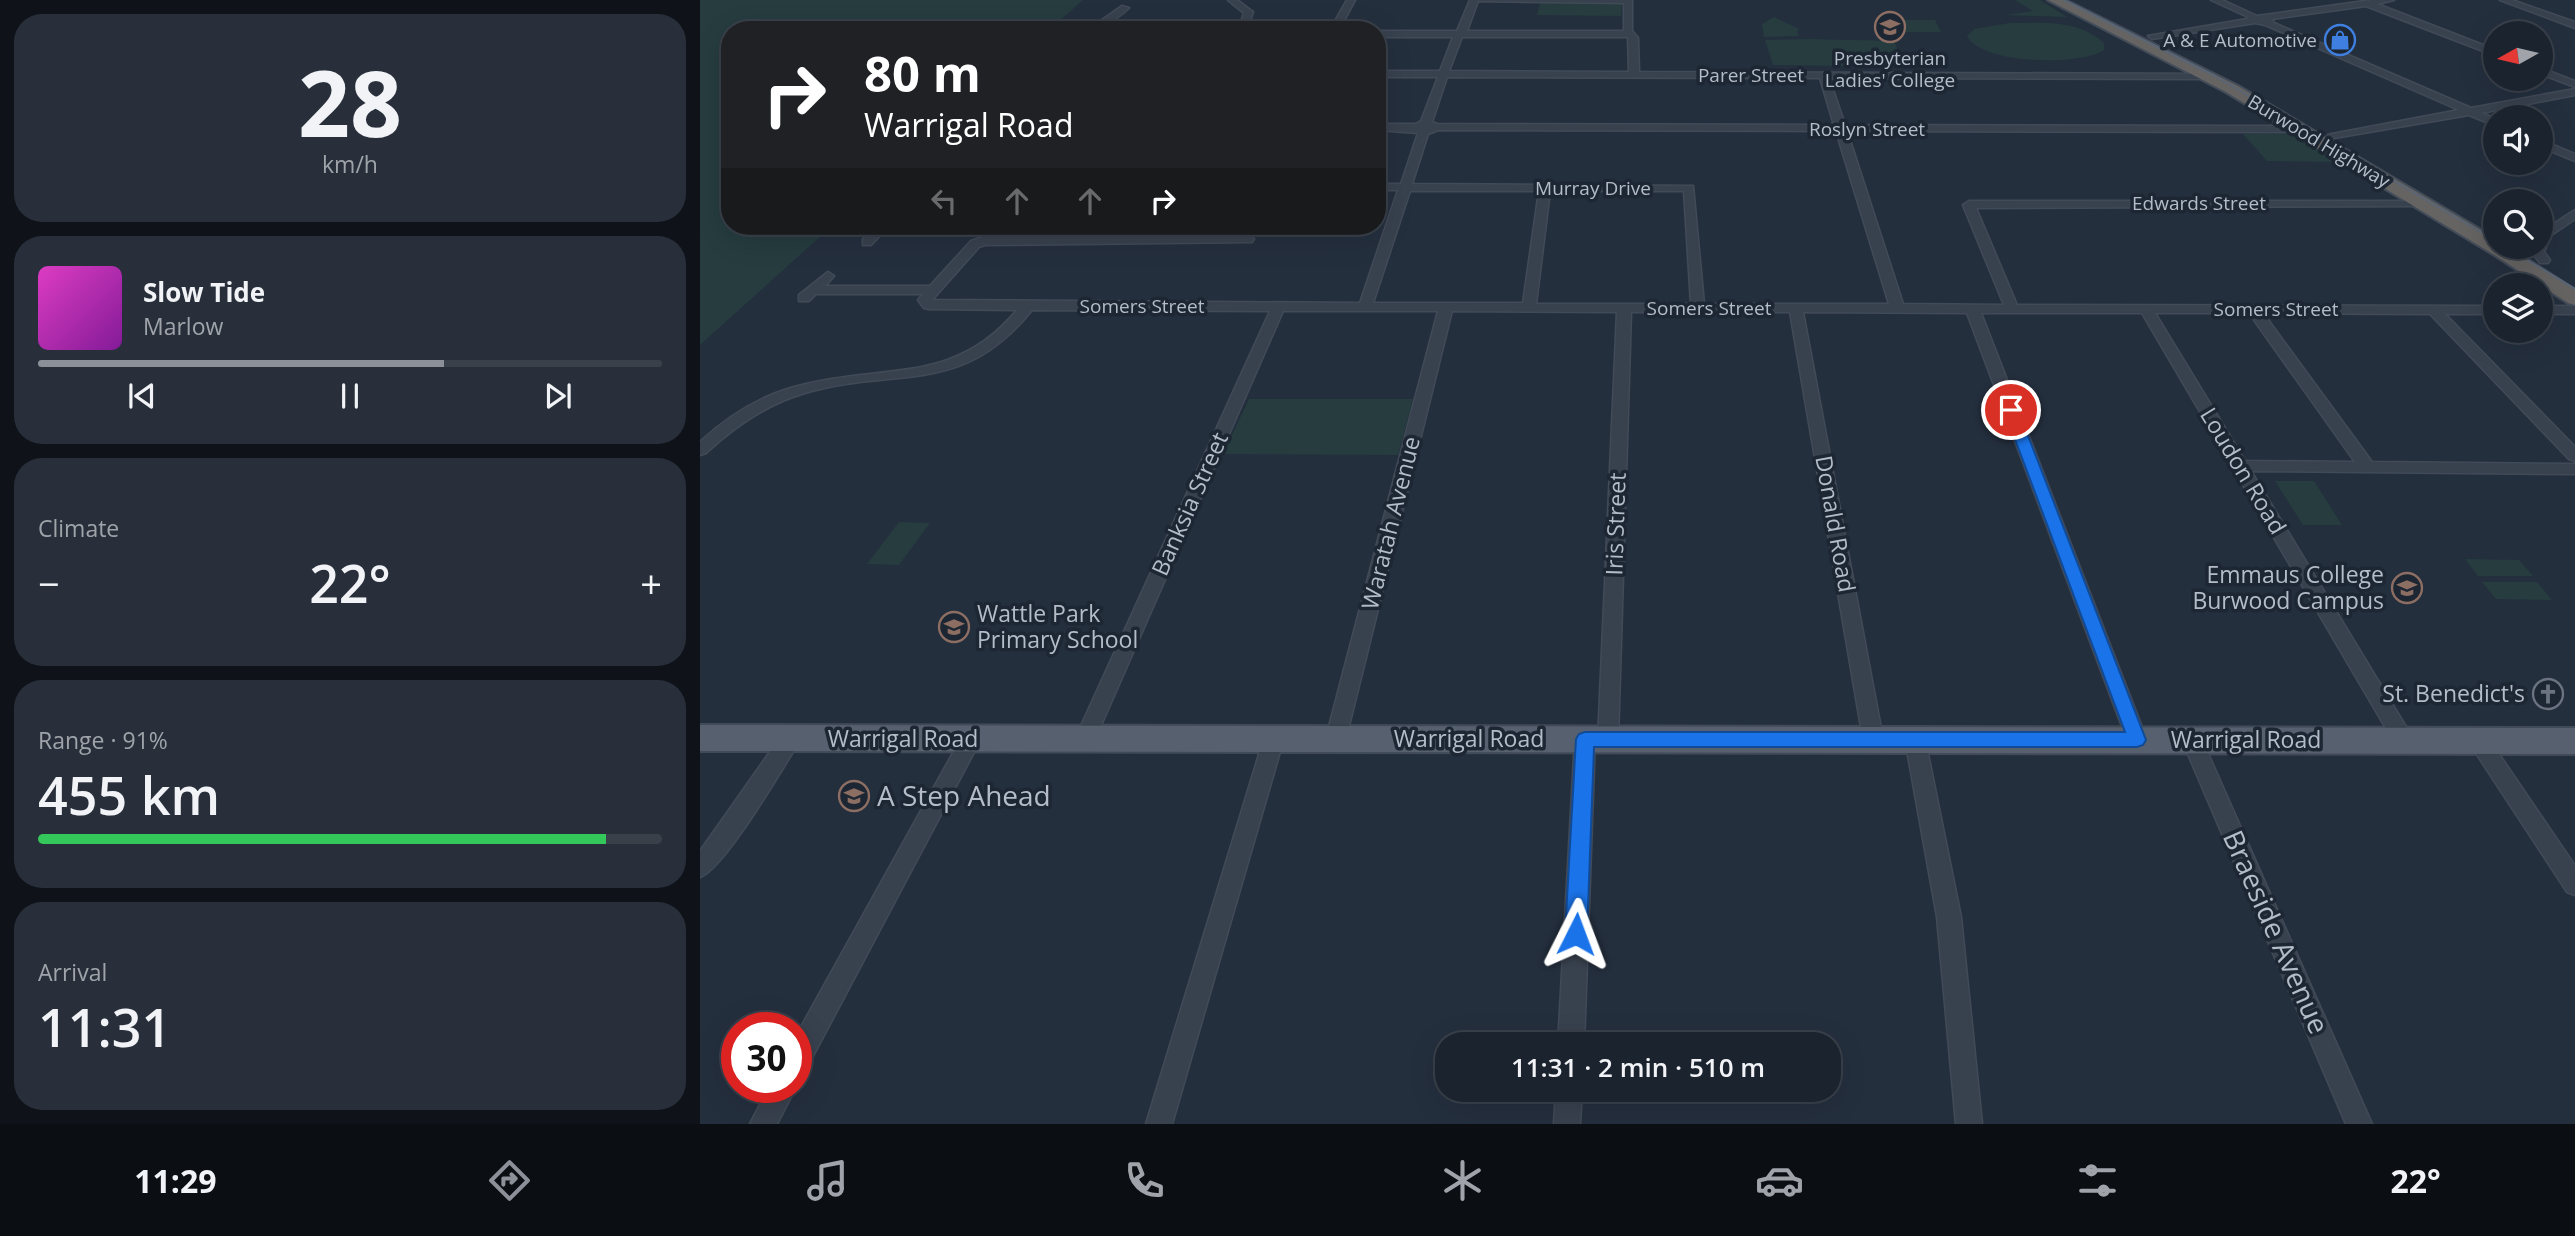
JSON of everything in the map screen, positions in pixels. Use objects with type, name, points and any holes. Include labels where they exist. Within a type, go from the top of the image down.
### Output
[{"type":"highway","name":"Burwood Highway","points":[[2055,0],[2208,76],[2424,203],[2483,227]]},
{"type":"highway","name":"Burwood Highway","points":[[2078,0],[2227,75],[2483,225]]},
{"type":"highway","points":[[2152,36],[2146,38],[2146,42],[2159,52]]},
{"type":"highway","points":[[2208,76],[2227,75]]},
{"type":"highway","points":[[2424,203],[2444,203]]},
{"type":"highway","name":"Burwood Highway","points":[[2547,259],[2575,299]]},
{"type":"highway","name":"Burwood Highway","points":[[2552,259],[2575,278]]},
{"type":"main road","name":"Warrigal Road","points":[[700,738],[2575,741]]},
{"type":"street","points":[[1232,0],[1248,12],[1246,21]]},
{"type":"street","points":[[1339,21],[1351,0]]},
{"type":"street","points":[[1365,307],[1443,74],[1474,0]]},
{"type":"street","points":[[1481,0],[1628,1],[1630,34],[1634,38],[1634,75]]},
{"type":"street","points":[[2215,0],[2483,117]]},
{"type":"street","points":[[2267,21],[2363,2],[2390,0]]},
{"type":"street","points":[[2504,0],[2575,25]]},
{"type":"street","points":[[2363,2],[2483,48]]},
{"type":"street","points":[[1106,21],[1125,8]]},
{"type":"street","points":[[2152,36],[2254,19]]},
{"type":"street","points":[[1386,34],[1630,34]]},
{"type":"street","name":"Parer Street","points":[[1386,74],[2208,76]]},
{"type":"street","points":[[1824,75],[1896,308]]},
{"type":"street","points":[[2553,76],[2575,84]]},
{"type":"street","points":[[2332,137],[2575,92]]},
{"type":"street","name":"Roslyn Street","points":[[1386,127],[2299,129]]},
{"type":"street","points":[[2553,148],[2575,158]]},
{"type":"street","name":"Murray Drive","points":[[1386,187],[1689,188],[1698,308]]},
{"type":"street","points":[[1529,307],[1545,188]]},
{"type":"street","name":"Edwards Street","points":[[2012,308],[1968,209],[1969,205],[2424,203]]},
{"type":"street","points":[[2553,237],[2575,214]]},
{"type":"street","points":[[867,242],[874,235]]},
{"type":"street","points":[[930,295],[975,244],[984,240],[1248,239]]},
{"type":"street","name":"Somers Street","points":[[828,276],[809,294],[930,295],[929,304],[938,306],[2483,310]]},
{"type":"street","points":[[700,450],[738,417],[770,402],[818,386],[928,371],[984,351],[1013,325],[1028,306]]},
{"type":"street","name":"Banksia Street","points":[[1085,738],[1278,307]]},
{"type":"street","name":"Waratah Avenue","points":[[1336,738],[1446,307]]},
{"type":"street","name":"Iris Street","points":[[1572,1032],[1597,740],[1624,307]]},
{"type":"street","name":"Donald Road","points":[[1796,308],[1873,739]]},
{"type":"street","points":[[1972,308],[2137,740]]},
{"type":"street","name":"Loudon Road","points":[[2146,309],[2404,741]]},
{"type":"street","points":[[2253,309],[2367,467]]},
{"type":"street","points":[[2434,310],[2575,456]]},
{"type":"street","points":[[2553,310],[2575,310]]},
{"type":"street","points":[[2240,466],[2575,469]]},
{"type":"street","points":[[700,867],[716,849],[791,738]]},
{"type":"street","points":[[1159,1124],[1274,738]]},
{"type":"street","points":[[812,1032],[971,739]]},
{"type":"street","points":[[1915,739],[1949,918],[1969,1124]]},
{"type":"street","name":"Braeside Avenue","points":[[2192,740],[2360,1124]]},
{"type":"street","points":[[2479,741],[2575,885]]},
{"type":"street","points":[[1567,1124],[1568,1102]]},
{"type":"street","points":[[763,1124],[774,1103]]},
{"type":"green space","points":[[700,0],[1083,0],[1059,21],[721,21],[721,235],[822,235],[700,345]]},
{"type":"green space","points":[[2015,0],[2040,0],[2067,17],[2006,15],[2033,11]]},
{"type":"green space","points":[[1540,3],[1622,3],[1621,16],[1537,15]]},
{"type":"green space","points":[[1774,17],[1799,29],[1799,36],[1764,37],[1762,24]]},
{"type":"green space","points":[[1897,20],[1935,20],[1941,32],[1902,32]]},
{"type":"green space","points":[[2010,23],[2072,26],[2094,35],[2104,43],[2104,50],[2075,59],[2032,60],[1991,53],[1976,46],[1967,36],[1974,29]]},
{"type":"green space","points":[[1765,40],[1894,41],[1905,67],[1773,65]]},
{"type":"green space","points":[[2243,134],[2295,134],[2343,162],[2267,161]]},
{"type":"green space","points":[[1249,399],[1413,399],[1398,455],[1223,454]]},
{"type":"green space","points":[[2275,481],[2314,481],[2342,525],[2303,525]]},
{"type":"green space","points":[[899,522],[930,523],[899,565],[867,564]]},
{"type":"green space","points":[[2465,559],[2519,560],[2533,576],[2478,576]]},
{"type":"green space","points":[[2482,582],[2537,582],[2552,600],[2496,599]]},
{"type":"tram line","points":[[2064,0],[2215,76],[2483,233]]},
{"type":"tram line","points":[[2526,259],[2575,289]]},
{"type":"place","name":"Presbyterian Ladies' College","points":[[1890,27]]},
{"type":"place","name":"A & E Automotive","points":[[2340,40]]},
{"type":"place","name":"Emmaus College Burwood Campus","points":[[2407,588]]},
{"type":"place","name":"Wattle Park Primary School","points":[[954,627]]},
{"type":"place","name":"St. Benedict's","points":[[2548,694]]},
{"type":"place","name":"A Step Ahead","points":[[854,796]]},
{"type":"route","points":[[1576,934],[1585,739],[2137,740],[2011,410]]}]
